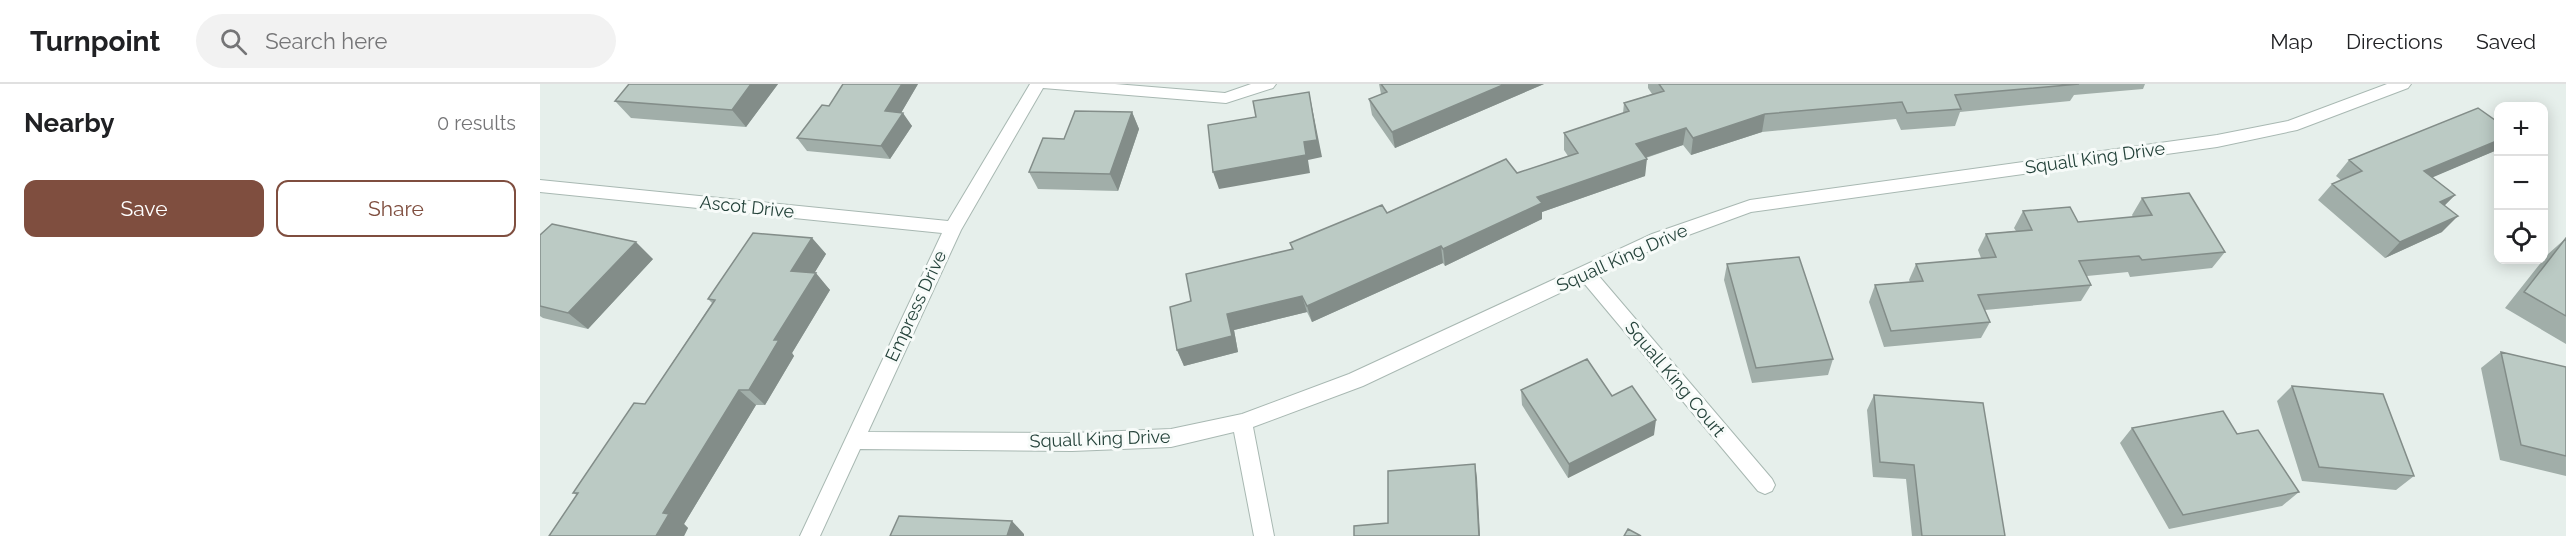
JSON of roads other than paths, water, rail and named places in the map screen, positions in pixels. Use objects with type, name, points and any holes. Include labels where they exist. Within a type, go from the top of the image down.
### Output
[{"type":"street","name":"Empress Drive","points":[[810,536],[953,228],[1038,84]]},
{"type":"street","points":[[1047,84],[1226,98],[1268,84]]},
{"type":"street","name":"Squall King Drive","points":[[854,440],[1072,442],[1171,438],[1242,422],[1356,380],[1658,239],[1750,206],[2228,139],[2291,126],[2403,84]]},
{"type":"street","name":"Ascot Drive","points":[[540,186],[953,228]]},
{"type":"street","name":"Squall King Court","points":[[1586,273],[1764,485]]},
{"type":"street","points":[[1242,422],[1264,536]]}]
